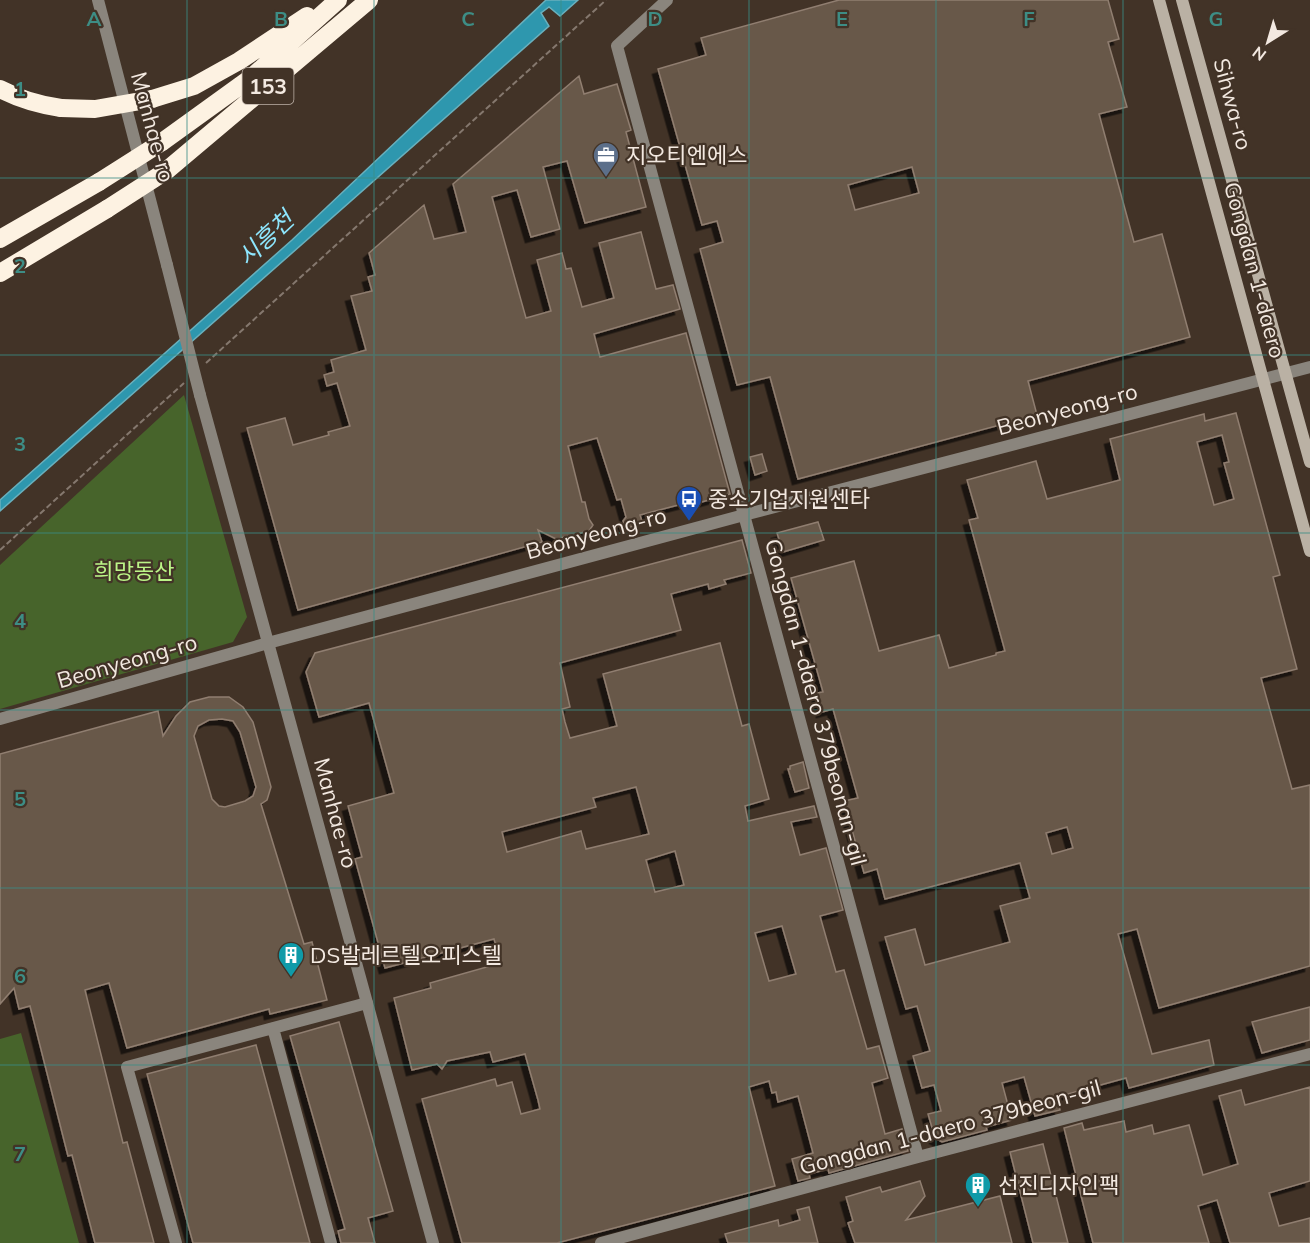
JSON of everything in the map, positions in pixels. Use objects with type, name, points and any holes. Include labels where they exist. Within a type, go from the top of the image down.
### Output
[{"type":"highway","points":[[0,89],[35,103],[61,108],[95,109],[152,99],[194,86],[239,61],[331,0]]},
{"type":"highway","name":"153","points":[[0,239],[99,182],[162,142],[252,77],[338,0]]},
{"type":"highway","name":"153","points":[[0,273],[166,171],[369,0]]},
{"type":"main road","name":"Gongdan 1-daero","points":[[1159,0],[1310,551]]},
{"type":"main road","name":"Sihwa-ro","points":[[1182,0],[1310,462]]},
{"type":"street","name":"Manhae-ro","points":[[98,0],[200,395],[433,1243]]},
{"type":"street","name":"Gongdan 1-daero 379beonan-gil","points":[[668,0],[617,46],[918,1157]]},
{"type":"street","name":"Beonyeong-ro","points":[[0,719],[268,643],[744,515],[1310,367]]},
{"type":"street","points":[[176,1243],[127,1066],[367,1003]]},
{"type":"street","points":[[273,1028],[331,1243]]},
{"type":"street","name":"Gongdan 1-daero 379beon-gil","points":[[601,1243],[1310,1054]]},
{"type":"path","points":[[199,369],[606,0]]},
{"type":"path","points":[[0,549],[191,377]]},
{"type":"green space","name":"희망동산","points":[[184,395],[247,617],[233,642],[0,709],[0,565]]},
{"type":"green space","points":[[21,1033],[79,1243],[0,1243],[0,1039]]},
{"type":"water","points":[[546,0],[578,0],[560,16],[549,7],[541,13],[549,26],[0,511],[0,500],[292,240]]},
{"type":"building","points":[[839,0],[1108,0],[1119,39],[1108,42],[1127,107],[1099,114],[1134,242],[1162,234],[1190,337],[1028,381],[1037,415],[798,479],[770,377],[737,385],[700,249],[723,242],[717,221],[702,225],[658,69],[706,55],[701,38]],"holes":[[[912,167],[919,193],[855,210],[848,185]]]},
{"type":"building","points":[[579,76],[584,94],[617,84],[631,130],[626,132],[646,207],[585,223],[567,161],[543,167],[560,229],[531,237],[517,190],[492,197],[526,318],[551,311],[537,260],[562,253],[566,269],[571,268],[582,307],[614,298],[599,243],[641,232],[656,289],[673,285],[680,309],[594,334],[600,357],[686,333],[730,494],[691,505],[690,502],[640,515],[643,524],[627,528],[623,521],[626,517],[621,499],[617,500],[597,438],[568,446],[582,502],[585,502],[589,519],[593,525],[589,531],[556,539],[538,530],[542,542],[298,610],[247,428],[285,418],[293,445],[329,435],[328,432],[350,426],[337,383],[327,386],[324,375],[334,372],[331,360],[366,350],[351,296],[372,291],[368,277],[375,275],[369,253],[424,205],[434,239],[466,232],[453,184]]},
{"type":"building","points":[[1236,413],[1280,575],[1273,577],[1297,669],[1261,678],[1292,789],[1310,785],[1310,966],[1159,1008],[1137,929],[1118,934],[1152,1054],[1209,1040],[1214,1065],[1129,1088],[1126,1078],[1057,1097],[1060,1110],[1035,1116],[1024,1077],[1002,1083],[1012,1120],[986,1127],[987,1130],[942,1142],[935,1138],[928,1114],[941,1111],[934,1085],[922,1088],[913,1056],[930,1051],[917,1006],[906,1009],[885,937],[915,929],[925,965],[1010,942],[1000,906],[1030,898],[1020,863],[885,899],[877,869],[864,873],[844,801],[858,798],[833,709],[822,712],[817,693],[823,692],[791,578],[854,561],[879,651],[939,635],[949,668],[996,655],[996,653],[1005,651],[969,520],[978,518],[967,480],[1036,461],[1047,499],[1120,480],[1110,439],[1204,414],[1205,421]],"holes":[[[1222,435],[1229,462],[1224,463],[1234,499],[1214,505],[1197,442]],[[1067,827],[1073,848],[1052,854],[1046,833]]]},
{"type":"building","points":[[762,454],[767,471],[755,475],[750,457]]},
{"type":"building","points":[[818,522],[824,540],[783,552],[777,533]]},
{"type":"building","points":[[742,540],[751,573],[724,580],[726,584],[709,589],[708,584],[671,594],[681,630],[560,663],[570,707],[562,709],[565,722],[570,738],[617,726],[603,674],[720,643],[742,726],[749,724],[769,799],[745,806],[748,821],[814,806],[817,817],[791,822],[800,855],[826,848],[843,910],[820,916],[836,972],[844,970],[867,1049],[879,1046],[888,1078],[872,1083],[885,1134],[902,1129],[908,1151],[829,1173],[828,1169],[809,1174],[810,1178],[798,1181],[792,1159],[813,1153],[798,1096],[778,1102],[776,1092],[772,1093],[769,1081],[749,1087],[775,1186],[557,1243],[462,1243],[422,1099],[495,1079],[497,1086],[512,1082],[521,1114],[540,1109],[538,1100],[525,1054],[493,1062],[490,1052],[447,1061],[442,1069],[437,1064],[412,1070],[394,998],[431,988],[430,983],[501,963],[494,939],[385,968],[355,859],[362,857],[348,806],[394,793],[369,703],[319,717],[306,672],[315,653]],"holes":[[[636,787],[649,834],[586,849],[581,831],[507,852],[502,832],[596,807],[593,798]],[[675,851],[684,885],[655,892],[646,860]],[[782,926],[796,974],[769,981],[755,933]]]},
{"type":"building","points":[[209,697],[229,697],[243,707],[253,722],[271,787],[267,800],[261,804],[304,944],[312,942],[327,1000],[270,1014],[269,1009],[127,1048],[109,983],[85,990],[123,1143],[127,1142],[154,1243],[95,1243],[72,1155],[68,1156],[30,1006],[19,1009],[14,988],[0,1004],[0,754],[158,711],[163,736],[176,716],[190,702]],"holes":[[[209,720],[233,721],[240,732],[256,787],[253,796],[225,807],[219,806],[212,799],[194,736],[198,726]]]},
{"type":"building","points":[[803,762],[809,788],[795,792],[788,769],[790,766]]},
{"type":"building","points":[[1310,1007],[1310,1040],[1262,1053],[1252,1022]]},
{"type":"building","points":[[339,1022],[393,1211],[368,1218],[375,1243],[341,1243],[338,1231],[345,1229],[290,1036]]},
{"type":"building","points":[[256,1045],[310,1243],[193,1243],[147,1074]]},
{"type":"building","points":[[1310,1087],[1310,1181],[1269,1193],[1279,1226],[1310,1218],[1310,1243],[1230,1243],[1217,1200],[1198,1206],[1209,1243],[1093,1243],[1064,1128],[1082,1123],[1084,1130],[1124,1121],[1126,1132],[1152,1125],[1154,1134],[1189,1125],[1203,1175],[1238,1164],[1219,1096],[1241,1090],[1245,1105]]},
{"type":"building","points":[[1043,1144],[1068,1243],[1033,1243],[1010,1152]]},
{"type":"building","points":[[920,1181],[925,1196],[906,1220],[1000,1196],[1012,1243],[855,1243],[848,1223],[853,1221],[846,1197],[880,1187],[882,1192]]},
{"type":"building","points":[[809,1207],[818,1243],[728,1243],[725,1234],[778,1220],[779,1226],[800,1220],[797,1210]]},
{"type":"place","name":"지오티엔에스","points":[[606,178]]},
{"type":"place","name":"중소기업지원센타","points":[[689,522]]},
{"type":"place","name":"DS발레르텔오피스텔","points":[[291,978]]},
{"type":"place","name":"선진디자인팩","points":[[978,1208]]},
{"type":"water label","name":"시흥천","points":[[265,238]]}]
